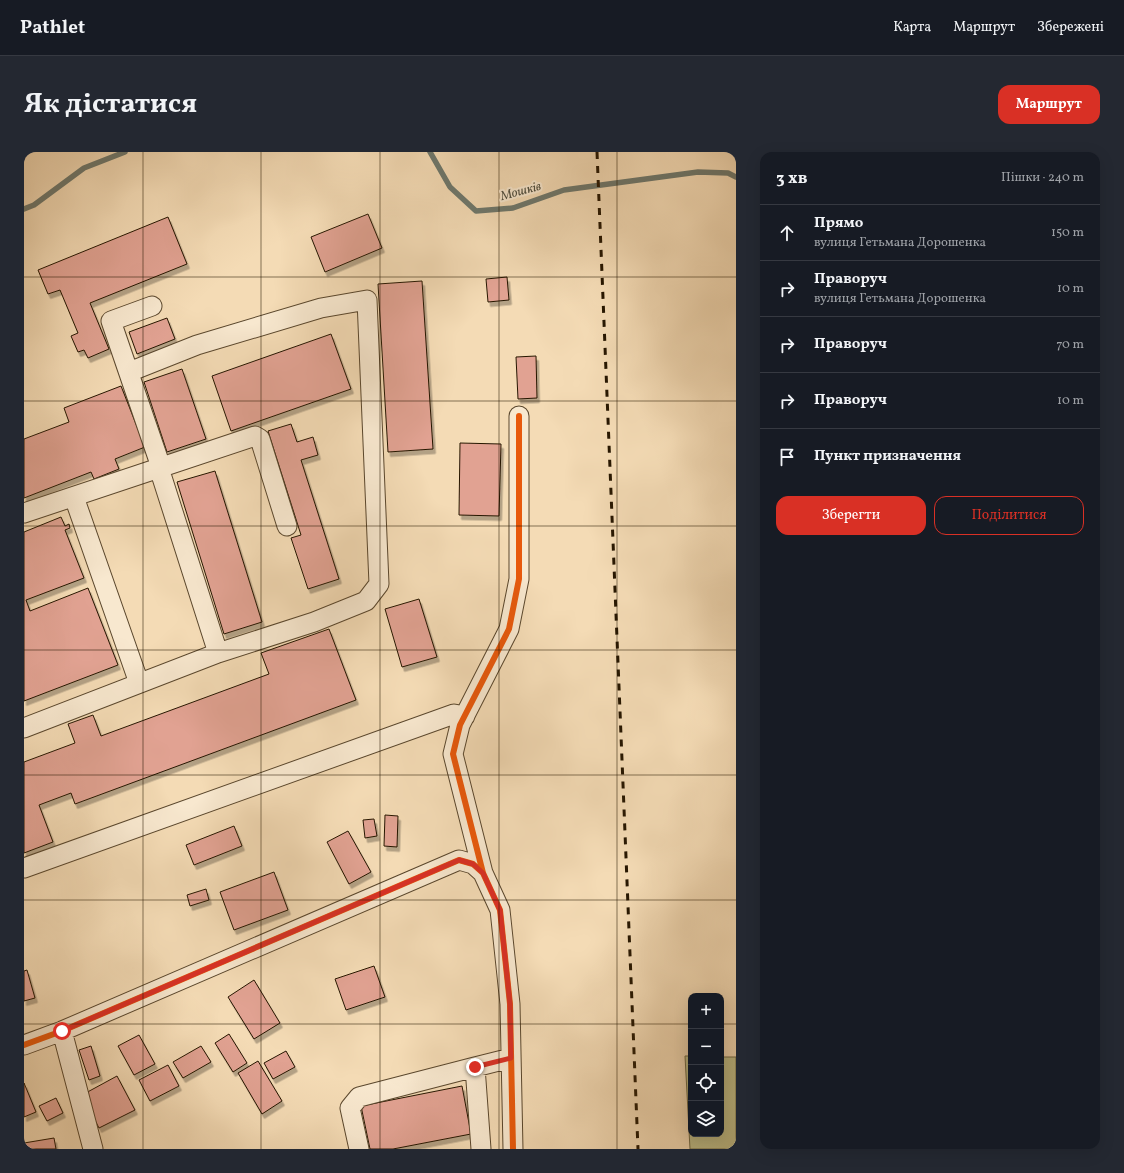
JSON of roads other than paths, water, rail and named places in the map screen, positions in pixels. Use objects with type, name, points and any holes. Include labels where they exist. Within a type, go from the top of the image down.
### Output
[{"type":"street","points":[[24,728],[218,653],[314,622],[366,601],[379,584],[367,300],[321,308],[197,346],[129,372]]},
{"type":"street","points":[[152,306],[111,321],[160,467],[218,653]]},
{"type":"street","points":[[513,1149],[510,1004],[500,910],[483,873],[453,754],[460,725],[509,629],[519,579],[519,416]]},
{"type":"street","points":[[24,513],[255,436],[260,440],[287,526]]},
{"type":"street","points":[[74,497],[140,683]]},
{"type":"street","points":[[24,868],[454,714],[465,716]]},
{"type":"street","points":[[24,1045],[62,1031],[459,860],[473,864],[483,873]]},
{"type":"street","points":[[62,1031],[92,1149]]},
{"type":"street","points":[[359,1149],[350,1108],[360,1097],[511,1058]]},
{"type":"street","points":[[475,1067],[481,1149]]},
{"type":"waterway","name":"Мошків","points":[[24,209],[34,205],[84,168],[125,152]]},
{"type":"waterway","name":"Мошків","points":[[430,152],[450,187],[476,211],[513,208],[564,190],[698,172],[728,173],[736,177]]},
{"type":"railway","points":[[597,152],[638,1149]]}]
